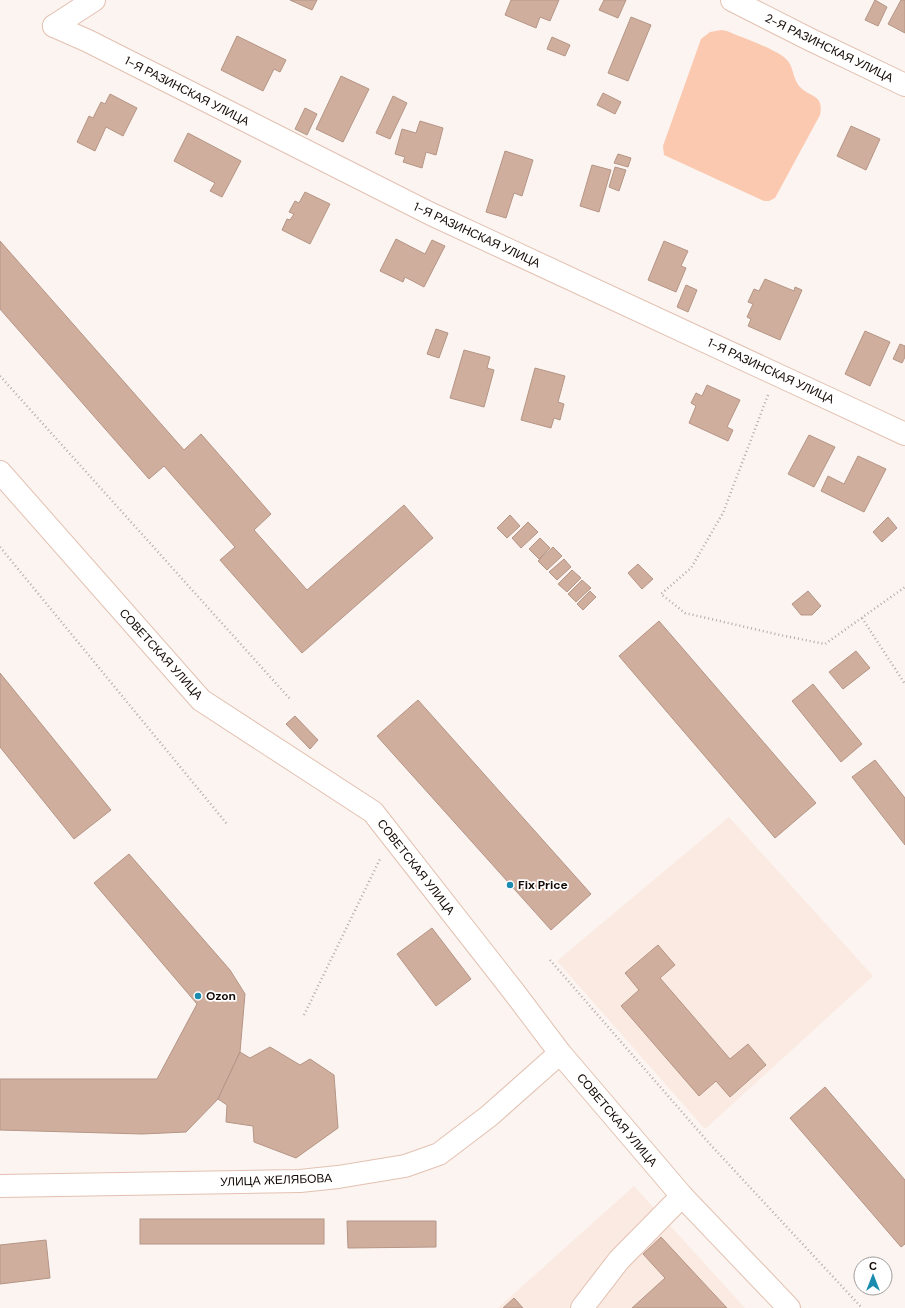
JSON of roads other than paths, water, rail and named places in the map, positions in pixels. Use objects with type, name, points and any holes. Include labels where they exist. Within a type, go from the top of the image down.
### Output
[{"type":"street","name":"1-Я РАЗИНСКАЯ УЛИЦА","points":[[94,0],[54,26],[88,41],[431,214],[905,434]]},
{"type":"street","name":"2-Я РАЗИНСКАЯ УЛИЦА","points":[[732,0],[809,39],[905,84]]},
{"type":"street","name":"СОВЕТСКАЯ УЛИЦА","points":[[0,472],[201,700],[373,812],[560,1053],[682,1196],[790,1308]]},
{"type":"street","name":"УЛИЦА ЖЕЛЯБОВА","points":[[0,1186],[300,1181],[338,1177],[405,1166],[439,1154],[489,1116],[560,1053]]},
{"type":"street","points":[[582,1308],[619,1260],[682,1196]]},
{"type":"place","name":"Fix Price","points":[[510,885]]},
{"type":"place","name":"Ozon","points":[[198,996]]}]
